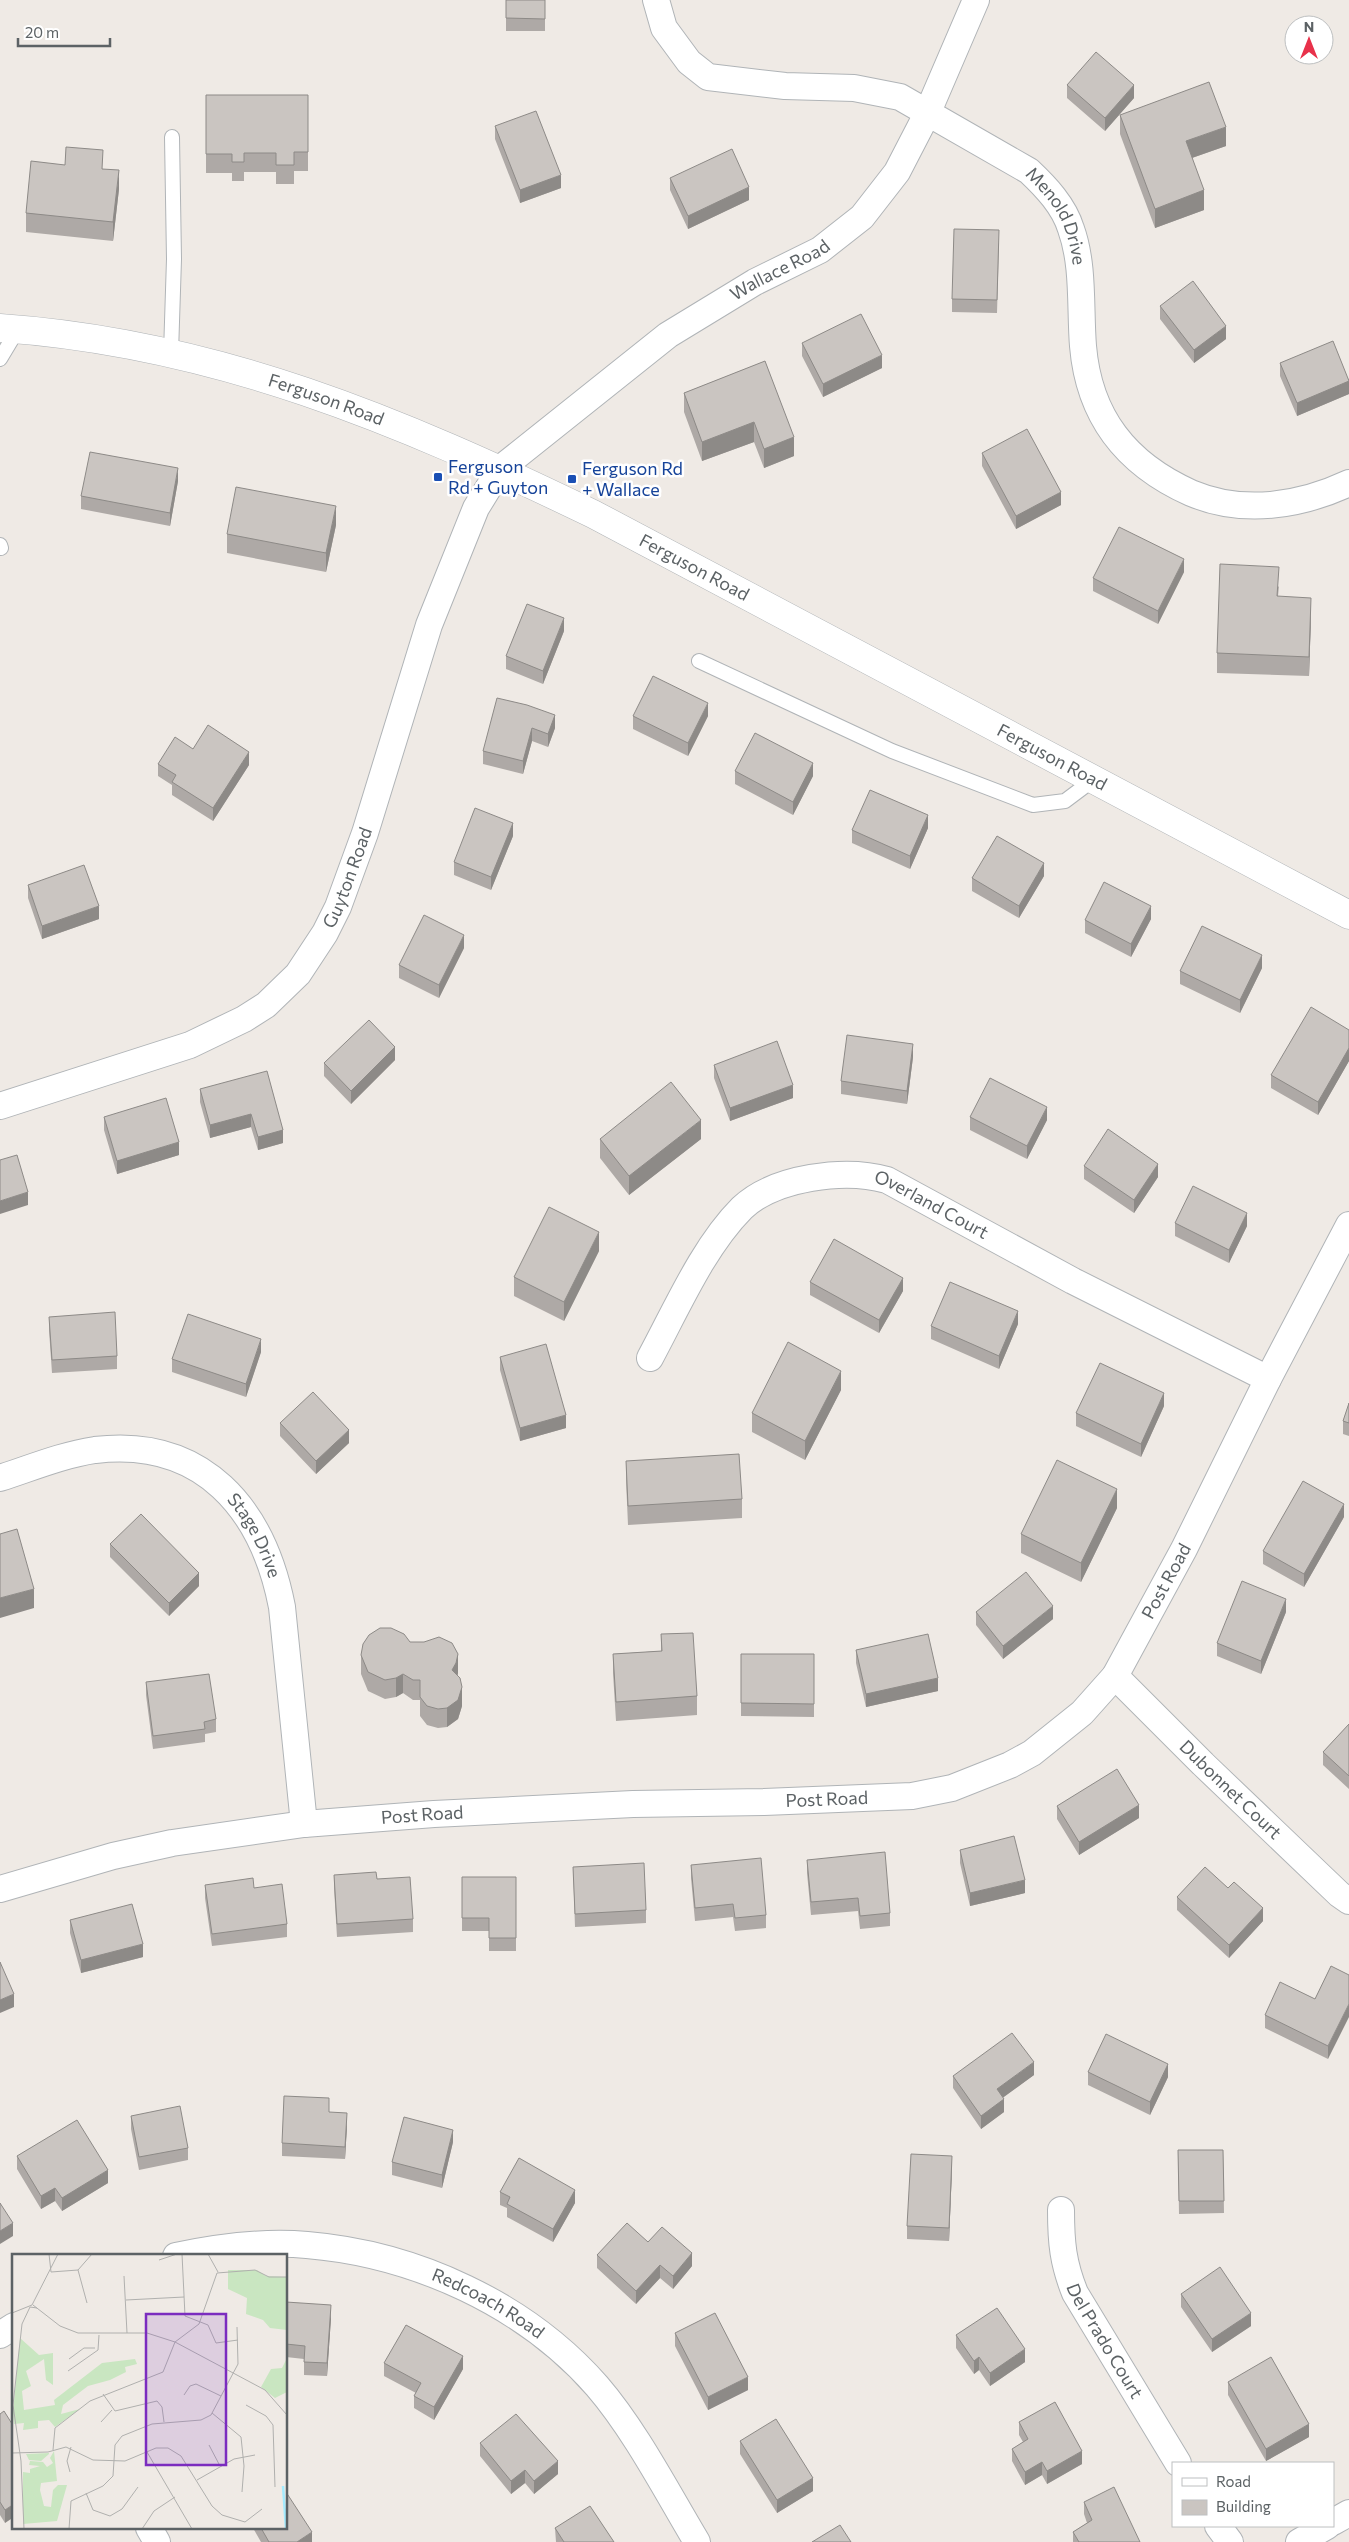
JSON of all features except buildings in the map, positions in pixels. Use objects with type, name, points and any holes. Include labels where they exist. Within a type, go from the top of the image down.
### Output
[{"type":"street","name":"Menold Drive","points":[[656,0],[664,28],[689,62],[708,77],[757,83],[879,92],[900,97],[1029,171],[1047,188],[1071,228],[1076,251],[1087,378],[1099,409],[1112,434],[1129,454],[1152,472],[1203,498],[1230,504],[1266,506],[1293,502],[1349,483]]},
{"type":"street","name":"Wallace Road","points":[[500,469],[668,334],[756,282],[820,250],[862,217],[897,172],[927,114],[976,0]]},
{"type":"street","name":"Ferguson Road","points":[[9,329],[106,341],[171,353],[262,376],[358,409],[500,469],[593,514],[1349,915]]},
{"type":"street","name":"Guyton Road","points":[[0,1106],[181,1048],[217,1033],[266,1005],[280,993],[307,962],[330,924],[350,875],[429,625],[476,508],[500,469]]},
{"type":"street","name":"Overland Court","points":[[650,1358],[711,1248],[729,1222],[744,1207],[784,1186],[808,1178],[855,1174],[887,1180],[1073,1281],[1268,1380]]},
{"type":"street","name":"Post Road","points":[[0,1889],[113,1856],[172,1843],[304,1824],[633,1804],[862,1798],[932,1793],[971,1782],[1032,1753],[1082,1713],[1115,1676],[1139,1635],[1184,1549],[1268,1380],[1349,1225]]},
{"type":"street","name":"Stage Drive","points":[[0,1478],[77,1454],[112,1449],[150,1450],[182,1460],[219,1484],[233,1498],[262,1541],[278,1583],[304,1824]]},
{"type":"street","name":"Dubonnet Court","points":[[1115,1676],[1338,1894],[1349,1901]]},
{"type":"street","name":"Del Prado Court","points":[[1061,2210],[1061,2250],[1066,2271],[1075,2293],[1177,2462]]},
{"type":"street","name":"Redcoach Road","points":[[189,2254],[247,2245],[306,2244],[345,2249],[409,2265],[504,2309],[557,2347],[598,2388],[644,2454],[697,2542]]},
{"type":"street","points":[[0,2335],[12,2327]]},
{"type":"street","points":[[1334,2521],[1349,2513]]},
{"type":"street","points":[[1219,2527],[1230,2542]]},
{"type":"street","points":[[1299,2542],[1325,2527]]},
{"type":"street","points":[[150,2530],[157,2542]]},
{"type":"lane","points":[[171,353],[174,259],[172,137]]},
{"type":"lane","points":[[0,359],[9,329]]},
{"type":"lane","points":[[699,661],[892,751],[1033,805],[1066,801],[1092,780]]},
{"type":"place","name":"Ferguson Rd + Guyton","points":[[438,477]]},
{"type":"place","name":"Ferguson Rd + Wallace","points":[[572,479]]}]
